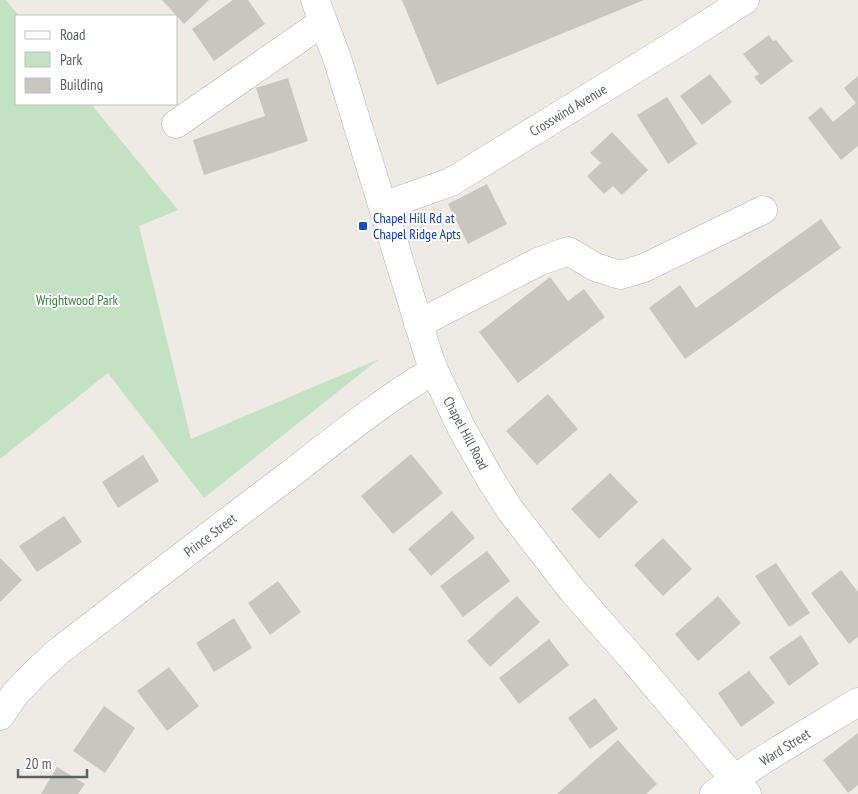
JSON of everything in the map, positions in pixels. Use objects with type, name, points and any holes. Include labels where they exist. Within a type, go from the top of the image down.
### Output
[{"type":"street","name":"Crosswind Avenue","points":[[383,206],[451,182],[745,0]]},
{"type":"street","name":"Chapel Hill Road","points":[[319,11],[337,58],[418,324],[434,370],[462,429],[510,510],[732,789]]},
{"type":"street","points":[[176,124],[319,11]]},
{"type":"street","points":[[418,324],[538,262],[568,251],[595,267],[620,275],[644,268],[763,210]]},
{"type":"street","name":"Prince Street","points":[[0,716],[15,694],[59,651],[376,409],[434,370]]},
{"type":"street","name":"Ward Street","points":[[732,789],[858,702]]},
{"type":"green space","name":"Wrightwood Park","points":[[0,0],[6,0],[18,15],[15,15],[15,105],[92,105],[178,210],[139,226],[191,439],[379,359],[204,498],[108,373],[0,459]]},
{"type":"building","points":[[162,0],[209,0],[184,24],[178,15],[176,15]]},
{"type":"building","points":[[233,0],[248,0],[265,24],[214,61],[192,29]]},
{"type":"building","points":[[402,0],[644,0],[437,85]]},
{"type":"building","points":[[769,35],[773,41],[776,40],[793,61],[761,85],[754,77],[759,74],[743,54]]},
{"type":"building","points":[[710,74],[732,102],[702,125],[680,96]]},
{"type":"building","points":[[858,76],[858,146],[841,160],[808,118],[821,107],[833,122],[856,103],[844,88]]},
{"type":"building","points":[[288,78],[308,141],[204,175],[193,140],[265,116],[256,88]]},
{"type":"building","points":[[667,97],[697,144],[668,164],[637,115]]},
{"type":"building","points":[[612,132],[648,170],[622,195],[613,186],[604,194],[587,176],[601,163],[590,153]]},
{"type":"building","points":[[487,184],[507,224],[468,244],[448,204]]},
{"type":"building","points":[[821,219],[841,248],[685,359],[649,308],[680,285],[696,308]]},
{"type":"building","points":[[550,277],[568,301],[584,289],[605,317],[518,383],[479,332]]},
{"type":"building","points":[[548,394],[578,429],[537,465],[506,431]]},
{"type":"building","points":[[411,454],[443,493],[393,534],[361,496]]},
{"type":"building","points":[[143,455],[159,481],[118,508],[102,482]]},
{"type":"building","points":[[610,473],[638,502],[599,539],[571,509]]},
{"type":"building","points":[[452,511],[475,538],[431,576],[408,549]]},
{"type":"building","points":[[64,516],[82,542],[37,572],[19,546]]},
{"type":"building","points":[[663,538],[692,569],[663,596],[634,565]]},
{"type":"building","points":[[487,551],[510,581],[463,617],[440,586]]},
{"type":"building","points":[[0,558],[22,580],[0,602]]},
{"type":"building","points":[[776,563],[810,613],[789,627],[755,576]]},
{"type":"building","points":[[841,570],[858,592],[858,637],[849,644],[811,593]]},
{"type":"building","points":[[278,581],[301,612],[270,635],[248,603]]},
{"type":"building","points":[[517,596],[540,622],[490,667],[467,641]]},
{"type":"building","points":[[718,596],[741,623],[698,661],[675,634]]},
{"type":"building","points":[[234,618],[252,648],[214,672],[196,643]]},
{"type":"building","points":[[801,635],[819,664],[789,686],[769,657]]},
{"type":"building","points":[[549,639],[569,665],[519,704],[499,678]]},
{"type":"building","points":[[169,667],[199,706],[167,731],[137,691]]},
{"type":"building","points":[[749,671],[775,703],[741,727],[718,693]]},
{"type":"building","points":[[595,698],[618,729],[590,749],[568,718]]},
{"type":"building","points":[[104,706],[135,728],[105,773],[73,751]]},
{"type":"building","points":[[858,733],[858,785],[848,793],[823,760]]},
{"type":"building","points":[[618,740],[657,784],[646,794],[557,794]]},
{"type":"building","points":[[57,767],[85,784],[78,794],[41,794]]},
{"type":"place","name":"Chapel Hill Rd at Chapel Ridge Apts","points":[[363,226]]}]
